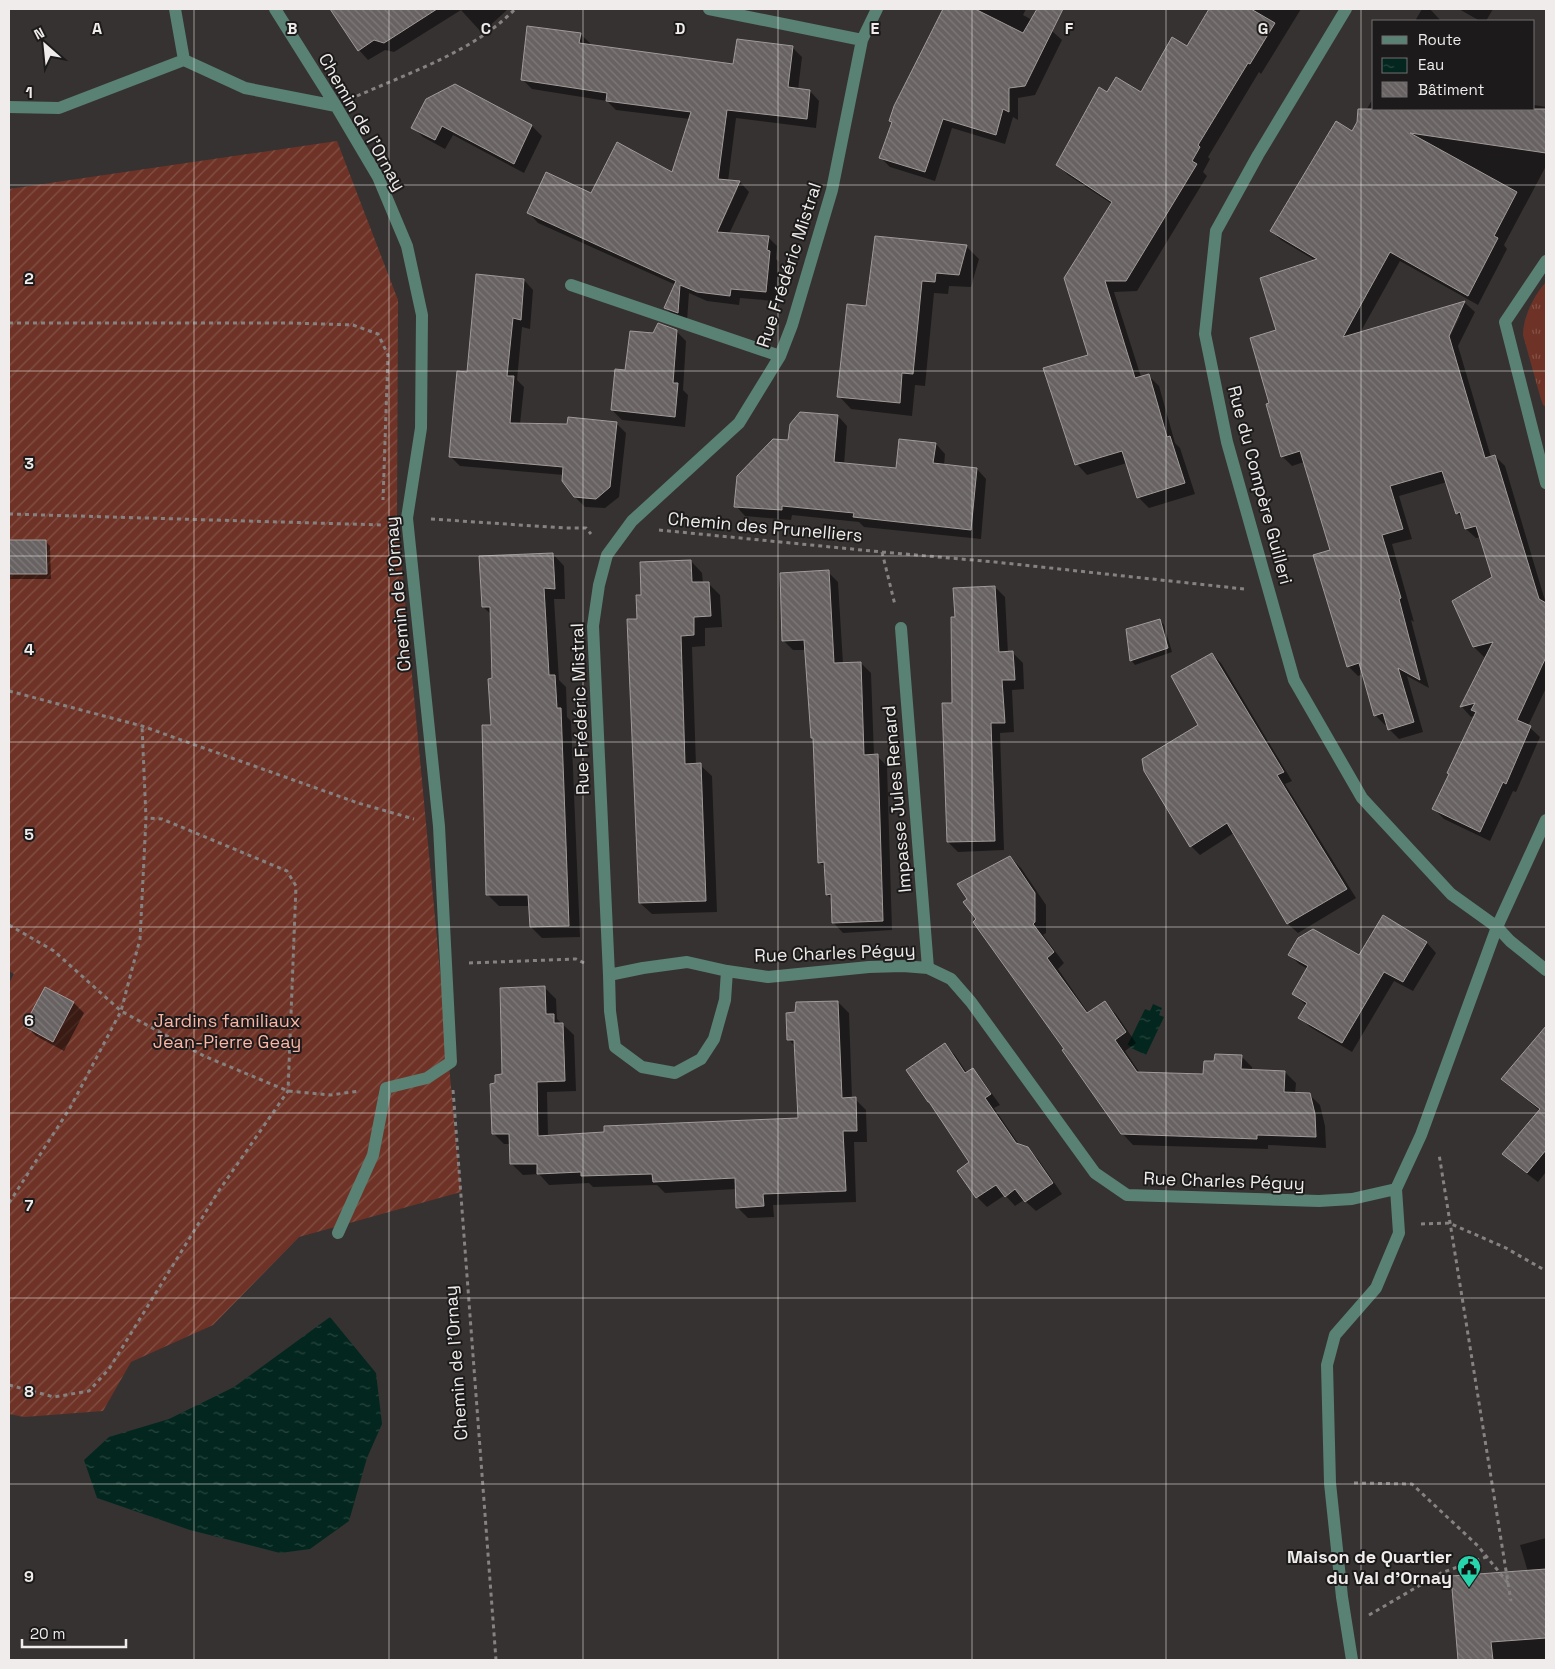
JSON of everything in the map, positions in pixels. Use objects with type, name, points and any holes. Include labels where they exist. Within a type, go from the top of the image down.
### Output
[{"type":"street","points":[[175,9],[184,60]]},
{"type":"street","name":"Chemin de l'Ornay","points":[[275,9],[378,177],[407,246],[422,315],[422,428],[406,518],[439,826],[451,1062]]},
{"type":"street","points":[[709,9],[862,40]]},
{"type":"street","name":"Rue Frédéric Mistral","points":[[609,975],[593,626],[599,585],[607,555],[632,521],[739,423],[780,356],[792,325],[832,190],[862,40],[877,9]]},
{"type":"street","name":"Rue du Compère Guilleri","points":[[1346,9],[1258,156],[1216,231],[1205,334],[1227,442],[1294,680],[1362,798],[1451,894],[1496,927],[1546,970]]},
{"type":"street","points":[[9,107],[59,108],[184,60],[245,88],[336,106]]},
{"type":"street","points":[[1546,260],[1505,322],[1543,449],[1546,483]]},
{"type":"street","points":[[571,285],[780,356]]},
{"type":"street","name":"Impasse Jules Renard","points":[[901,628],[928,968]]},
{"type":"street","points":[[1352,1660],[1342,1597],[1330,1483],[1327,1366],[1336,1336],[1376,1288],[1399,1233],[1396,1189],[1421,1135],[1496,927],[1546,820]]},
{"type":"street","name":"Rue Charles Péguy","points":[[609,975],[687,962],[727,972],[768,977],[869,967],[903,966],[928,968],[951,979],[966,996],[1095,1173],[1127,1195],[1319,1201],[1352,1199],[1396,1189]]},
{"type":"street","points":[[609,975],[610,1011],[615,1047],[642,1067],[675,1073],[701,1060],[714,1039],[726,1000],[727,972]]},
{"type":"street","points":[[338,1233],[373,1155],[386,1088],[427,1078],[451,1062]]},
{"type":"path","points":[[336,106],[462,49],[504,21],[516,9]]},
{"type":"path","points":[[9,324],[291,323],[353,325],[378,334],[388,355],[383,507]]},
{"type":"path","points":[[9,514],[382,526],[406,518],[586,528],[607,555]]},
{"type":"path","points":[[382,516],[382,526]]},
{"type":"path","name":"Chemin des Prunelliers","points":[[650,534],[659,530],[882,552],[901,628]]},
{"type":"path","points":[[882,552],[995,562],[1269,592]]},
{"type":"path","points":[[9,690],[142,726],[358,803],[439,826]]},
{"type":"path","points":[[9,1203],[70,1108],[121,1011],[140,939],[146,818],[142,726]]},
{"type":"path","points":[[9,1386],[54,1397],[90,1391],[109,1370],[218,1192],[288,1091],[296,886],[287,871],[162,819],[146,818]]},
{"type":"path","points":[[9,926],[54,951],[121,1011],[204,1056],[288,1091],[330,1096],[386,1088]]},
{"type":"path","points":[[446,963],[576,959],[609,975]]},
{"type":"path","name":"Chemin de l'Ornay","points":[[451,1062],[496,1660]]},
{"type":"path","points":[[1421,1135],[1438,1146],[1511,1601]]},
{"type":"path","points":[[1399,1230],[1425,1223],[1450,1222],[1506,1248],[1546,1271]]},
{"type":"path","points":[[1330,1483],[1412,1484],[1478,1546],[1508,1583]]},
{"type":"path","points":[[1347,1628],[1442,1573],[1486,1557]]},
{"type":"green space","name":"Jardins familiaux Jean-Pierre Geay","points":[[337,141],[398,300],[397,517],[461,1192],[299,1237],[213,1325],[131,1362],[103,1411],[24,1417],[9,1414],[9,983],[14,974],[9,971],[9,189]]},
{"type":"green space","points":[[1546,282],[1546,407],[1543,405],[1540,396],[1523,335],[1523,328],[1537,293]]},
{"type":"water","points":[[1153,1004],[1162,1008],[1159,1015],[1164,1017],[1146,1055],[1127,1046],[1145,1009],[1150,1011]]},
{"type":"water","points":[[330,1317],[376,1373],[382,1424],[367,1458],[349,1521],[310,1549],[280,1553],[190,1530],[97,1498],[84,1460],[109,1437],[169,1419],[234,1387]]},
{"type":"building","points":[[330,9],[437,9],[384,43],[374,40],[358,51]]},
{"type":"building","points":[[943,9],[975,9],[1023,33],[1037,9],[1063,9],[1025,86],[1009,88],[1009,112],[1003,109],[996,135],[943,119],[925,172],[879,158],[892,122],[889,121],[894,106]]},
{"type":"building","points":[[1209,9],[1251,9],[1275,23],[1198,145],[1200,147],[1192,161],[1197,164],[1126,281],[1105,281],[1135,378],[1149,374],[1167,437],[1170,436],[1185,483],[1137,498],[1122,451],[1075,465],[1043,368],[1088,355],[1064,278],[1112,202],[1056,165],[1099,87],[1107,92],[1116,77],[1141,92],[1172,37],[1187,46]]},
{"type":"building","points":[[527,26],[581,33],[579,43],[733,64],[737,39],[793,46],[788,87],[810,90],[807,119],[727,110],[718,179],[740,181],[717,232],[769,236],[767,250],[770,251],[766,292],[731,289],[730,296],[697,292],[680,285],[678,313],[664,308],[676,281],[527,213],[546,172],[591,193],[617,142],[672,172],[691,112],[606,101],[607,93],[521,80]]},
{"type":"building","points":[[455,84],[532,125],[514,164],[442,126],[435,140],[411,128],[426,99]]},
{"type":"building","points":[[1358,109],[1546,109],[1546,153],[1410,133],[1517,192],[1494,236],[1498,238],[1468,296],[1390,252],[1343,337],[1465,301],[1449,336],[1485,458],[1495,455],[1539,599],[1546,603],[1546,657],[1517,720],[1531,726],[1506,784],[1503,782],[1480,832],[1432,809],[1476,712],[1471,710],[1475,703],[1460,707],[1493,642],[1473,647],[1452,601],[1492,577],[1476,526],[1465,529],[1460,512],[1456,514],[1442,471],[1390,486],[1403,529],[1382,535],[1401,598],[1399,599],[1420,680],[1398,668],[1414,722],[1388,730],[1383,713],[1374,716],[1359,663],[1347,667],[1313,555],[1330,550],[1300,451],[1281,457],[1266,404],[1269,403],[1250,338],[1276,330],[1260,278],[1317,259],[1270,231],[1336,121],[1352,131],[1357,122]]},
{"type":"building","points":[[875,236],[967,245],[959,275],[936,273],[935,282],[922,281],[913,374],[902,373],[900,403],[837,397],[847,304],[866,306]]},
{"type":"building","points":[[476,274],[524,279],[521,320],[513,318],[507,376],[514,376],[510,423],[567,424],[568,417],[617,422],[610,487],[596,499],[574,497],[562,481],[563,467],[449,457],[457,371],[467,372]]},
{"type":"building","points":[[658,323],[677,330],[673,383],[678,383],[675,417],[611,410],[615,369],[625,370],[630,331],[653,333]]},
{"type":"building","points":[[800,412],[838,415],[834,462],[896,468],[899,439],[936,443],[933,463],[977,468],[971,530],[853,517],[854,513],[782,506],[782,510],[734,507],[737,476],[773,439],[788,440],[790,424]]},
{"type":"building","points":[[9,540],[46,540],[47,574],[9,574]]},
{"type":"building","points":[[553,553],[555,589],[544,588],[549,675],[555,675],[557,708],[561,708],[569,926],[530,927],[528,895],[486,895],[482,725],[491,725],[488,679],[492,678],[490,607],[482,607],[479,556]]},
{"type":"building","points":[[691,560],[692,582],[709,582],[711,616],[694,617],[694,635],[681,636],[685,764],[701,763],[706,901],[639,903],[627,619],[637,619],[636,595],[641,595],[640,562]]},
{"type":"building","points":[[829,570],[834,663],[861,662],[864,755],[878,754],[883,921],[832,923],[831,894],[826,895],[824,862],[818,863],[813,738],[811,738],[804,640],[782,641],[780,573]]},
{"type":"building","points":[[995,586],[999,652],[1013,651],[1015,680],[1002,680],[1005,723],[991,723],[995,841],[947,842],[942,703],[952,703],[951,617],[955,617],[953,588]]},
{"type":"building","points":[[1160,619],[1168,648],[1130,661],[1126,629]]},
{"type":"building","points":[[1212,653],[1284,772],[1277,775],[1347,889],[1287,924],[1227,823],[1190,847],[1144,771],[1142,759],[1198,725],[1171,676]]},
{"type":"building","points":[[1010,856],[1035,893],[1035,922],[1033,924],[1054,952],[1047,958],[1087,1013],[1105,1001],[1126,1032],[1115,1040],[1137,1072],[1203,1074],[1204,1061],[1214,1061],[1215,1054],[1242,1055],[1241,1069],[1285,1071],[1284,1092],[1310,1093],[1315,1114],[1316,1137],[1257,1135],[1257,1139],[1121,1134],[1062,1050],[1064,1049],[973,922],[976,919],[963,902],[967,899],[957,884]]},
{"type":"building","points":[[1383,915],[1427,942],[1403,982],[1384,972],[1342,1043],[1298,1018],[1307,1003],[1292,994],[1308,966],[1288,955],[1298,938],[1313,929],[1359,955]]},
{"type":"building","points":[[545,986],[546,1014],[554,1014],[554,1023],[563,1023],[565,1081],[537,1082],[538,1136],[604,1132],[604,1126],[798,1118],[794,1040],[787,1040],[786,1013],[795,1012],[796,1002],[838,1001],[842,1098],[856,1097],[857,1131],[843,1131],[846,1191],[763,1194],[764,1206],[736,1208],[735,1178],[653,1182],[652,1174],[581,1176],[581,1172],[537,1174],[537,1164],[510,1164],[509,1134],[492,1134],[490,1084],[495,1083],[495,1075],[502,1074],[500,988]]},
{"type":"building","points":[[45,987],[74,1002],[53,1042],[24,1026]]},
{"type":"building","points":[[1546,1026],[1546,1150],[1527,1173],[1502,1154],[1540,1109],[1501,1079]]},
{"type":"building","points":[[945,1043],[965,1073],[973,1068],[991,1094],[985,1098],[1016,1143],[1028,1147],[1053,1183],[1025,1202],[1015,1189],[1005,1197],[996,1185],[976,1198],[957,1171],[969,1162],[906,1070]]},
{"type":"building","name":"Maison de Quartier du Val d'Ornay","points":[[1546,1569],[1546,1638],[1491,1642],[1493,1660],[1458,1660],[1451,1576]]},
{"type":"place","name":"Maison de Quartier du Val d'Ornay","points":[[1469,1588]]}]
